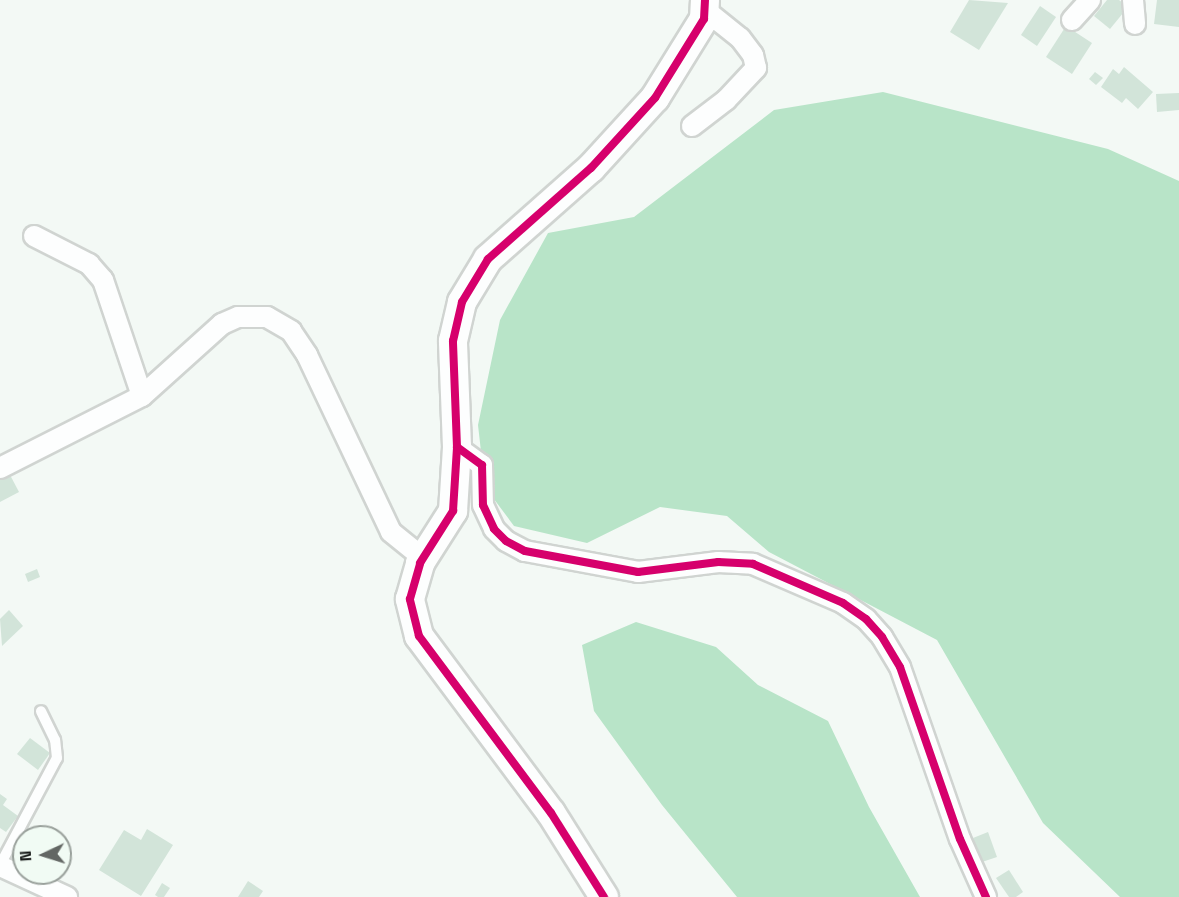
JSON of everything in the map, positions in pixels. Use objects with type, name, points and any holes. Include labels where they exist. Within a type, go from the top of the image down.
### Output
[{"type":"street","points":[[1072,20],[1090,0]]},
{"type":"street","points":[[1132,0],[1135,24]]},
{"type":"street","points":[[692,126],[726,100],[751,77],[756,68],[753,55],[740,38],[705,5]]},
{"type":"street","points":[[604,897],[551,813],[419,636],[410,599],[423,558],[453,511],[457,447],[453,341],[462,302],[488,259],[591,168],[655,98],[704,19],[705,5]]},
{"type":"street","points":[[34,236],[89,264],[103,280],[142,396]]},
{"type":"street","points":[[0,468],[142,396],[222,324],[238,317],[267,317],[291,331],[307,356],[391,532],[423,558]]},
{"type":"street","points":[[457,447],[482,465],[483,505],[494,529],[506,541],[525,551],[638,572],[718,562],[753,564],[843,603],[866,619],[882,637],[900,667],[960,839],[986,897]]},
{"type":"street","points":[[0,865],[67,897]]},
{"type":"lane","points":[[0,865],[57,758],[55,740],[41,711]]},
{"type":"green space","points":[[883,92],[1108,149],[1179,181],[1179,897],[1120,897],[1043,823],[937,640],[769,552],[727,516],[660,507],[587,543],[514,526],[485,487],[478,425],[500,320],[548,233],[634,217],[774,110]]},
{"type":"green space","points":[[636,622],[716,647],[758,685],[828,721],[869,807],[920,897],[737,897],[662,805],[594,711],[582,645]]},
{"type":"building","points":[[969,0],[1008,3],[979,50],[950,32]]},
{"type":"building","points":[[1107,0],[1119,0],[1128,7],[1110,29],[1094,16]]},
{"type":"building","points":[[1157,0],[1179,0],[1179,27],[1154,24]]},
{"type":"building","points":[[1040,6],[1056,17],[1037,46],[1021,35]]},
{"type":"building","points":[[1066,26],[1092,43],[1072,74],[1046,57]]},
{"type":"building","points":[[1124,67],[1153,92],[1138,109],[1126,98],[1122,103],[1101,87],[1113,69],[1119,74]]},
{"type":"building","points":[[1095,72],[1103,78],[1096,85],[1089,79]]},
{"type":"building","points":[[1179,93],[1179,110],[1157,112],[1156,94]]},
{"type":"building","points":[[9,473],[19,492],[0,502],[0,477]]},
{"type":"building","points":[[37,569],[40,577],[28,582],[25,574]]},
{"type":"building","points":[[9,610],[23,626],[2,646],[0,619]]},
{"type":"building","points":[[30,738],[50,753],[38,770],[17,754]]},
{"type":"building","points":[[0,794],[7,799],[3,805],[18,816],[6,832],[0,828]]},
{"type":"building","points":[[147,829],[173,845],[141,896],[99,870],[124,830],[141,840]]},
{"type":"building","points":[[988,832],[997,857],[982,862],[973,838]]},
{"type":"building","points":[[1009,870],[1023,892],[1016,897],[1009,897],[996,878]]},
{"type":"building","points":[[248,881],[263,891],[259,897],[238,897]]},
{"type":"building","points":[[162,883],[170,888],[164,897],[158,897],[155,895]]},
{"type":"cycle path","points":[[604,897],[551,813],[419,636],[410,599],[420,563],[453,511],[457,447],[453,341],[462,302],[488,259],[591,168],[655,98],[704,19],[705,0]]},
{"type":"cycle path","points":[[457,447],[482,465],[483,505],[494,529],[506,541],[525,551],[638,572],[718,562],[753,564],[843,603],[866,619],[882,637],[900,667],[960,839],[986,897]]}]
